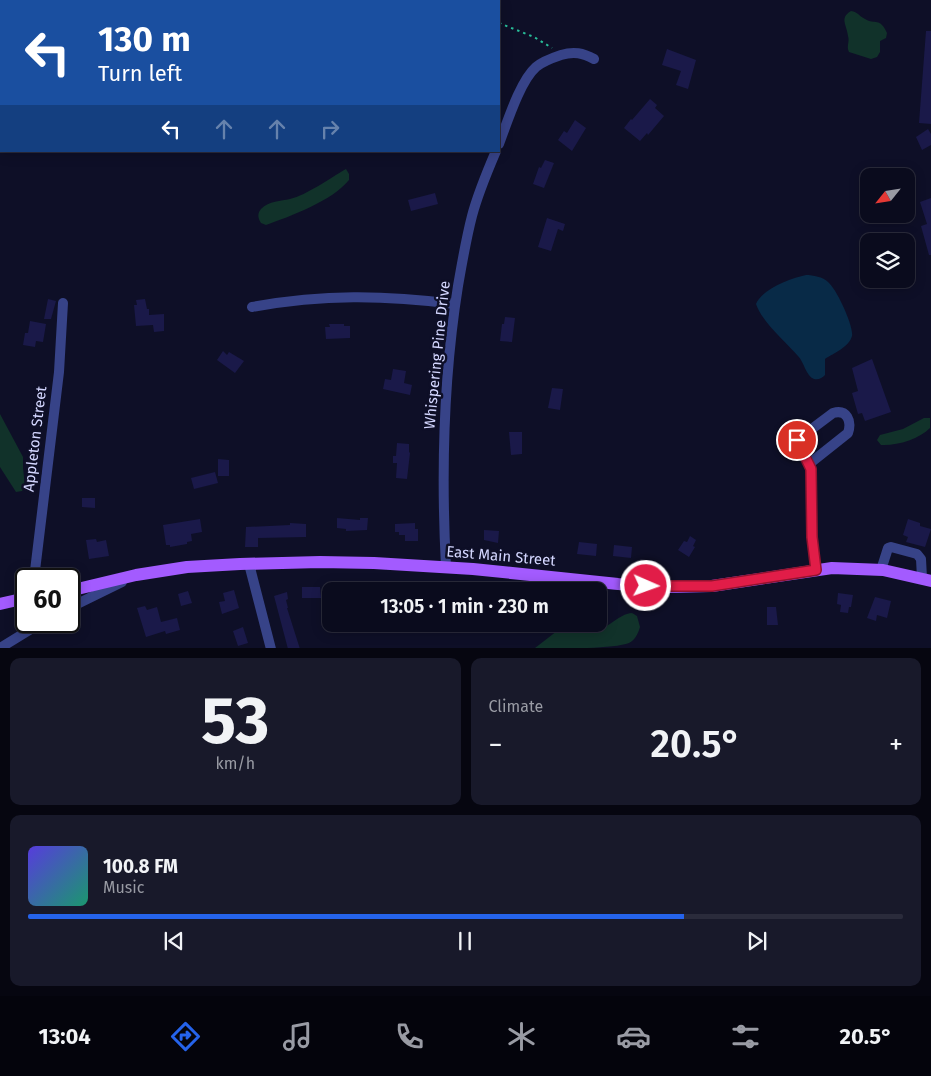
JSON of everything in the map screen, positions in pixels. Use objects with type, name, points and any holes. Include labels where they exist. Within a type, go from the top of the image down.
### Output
[{"type":"main road","name":"East Main Street","points":[[80,588],[136,575],[186,567],[346,562],[526,573],[646,586],[690,588],[735,584],[816,570],[849,568],[881,570],[926,579]]},
{"type":"main road","points":[[0,604],[15,601]]},
{"type":"street","points":[[500,142],[524,83],[544,62],[574,52],[585,54],[594,59]]},
{"type":"street","name":"Whispering Pine Drive","points":[[446,567],[442,488],[449,359],[456,304],[472,216],[496,152]]},
{"type":"street","points":[[252,307],[311,298],[345,296],[416,299],[456,304]]},
{"type":"street","name":"Appleton Street","points":[[35,568],[60,355],[63,303]]},
{"type":"street","points":[[809,464],[848,433],[851,426],[849,418],[844,414],[833,413],[797,440],[811,469],[812,537],[816,570]]},
{"type":"street","points":[[881,570],[888,548],[891,546],[917,554],[926,579]]},
{"type":"street","points":[[249,564],[271,648]]},
{"type":"street","points":[[80,603],[136,575]]},
{"type":"street","points":[[0,648],[24,633]]},
{"type":"path","points":[[500,23],[553,48],[556,57]]},
{"type":"green space","points":[[851,11],[869,21],[880,23],[887,33],[886,38],[880,41],[880,52],[877,57],[871,59],[849,52],[845,16]]},
{"type":"green space","points":[[346,169],[349,174],[349,180],[332,195],[287,217],[266,225],[261,223],[258,214],[264,206],[304,194]]},
{"type":"green space","points":[[0,414],[23,457],[25,486],[22,491],[16,492],[0,467]]},
{"type":"green space","points":[[924,418],[930,418],[930,428],[914,438],[901,443],[887,445],[881,445],[877,440],[880,435],[903,429]]},
{"type":"green space","points":[[632,613],[637,616],[640,627],[636,636],[629,643],[598,647],[535,648],[556,632],[607,632],[607,626]]},
{"type":"water","points":[[806,275],[826,280],[831,286],[844,308],[852,331],[852,336],[848,343],[825,359],[825,375],[817,379],[809,375],[800,359],[763,318],[756,304],[771,289]]},
{"type":"building","points":[[926,31],[931,31],[931,124],[919,123]]},
{"type":"building","points":[[667,49],[696,60],[688,89],[676,85],[681,71],[662,65]]},
{"type":"building","points":[[650,99],[657,105],[655,108],[664,116],[648,135],[647,133],[640,141],[624,128]]},
{"type":"building","points":[[575,120],[586,128],[572,151],[558,140],[564,131],[567,133]]},
{"type":"building","points":[[928,129],[931,134],[931,145],[922,150],[916,137]]},
{"type":"building","points":[[545,160],[554,163],[544,188],[533,184],[539,167],[541,168]]},
{"type":"building","points":[[435,193],[438,204],[411,211],[408,200]]},
{"type":"building","points":[[931,198],[931,255],[929,255],[921,226],[927,224],[920,202]]},
{"type":"building","points":[[547,218],[565,224],[563,231],[558,229],[551,251],[538,247]]},
{"type":"building","points":[[48,299],[56,301],[51,319],[44,319]]},
{"type":"building","points":[[145,299],[149,315],[164,314],[164,331],[154,332],[153,325],[136,326],[134,305],[137,305],[136,300]]},
{"type":"building","points":[[505,317],[515,318],[512,342],[500,341],[502,324],[504,324]]},
{"type":"building","points":[[30,321],[46,324],[43,342],[36,341],[35,347],[23,345]]},
{"type":"building","points":[[329,324],[350,326],[350,338],[326,339],[325,327],[330,327]]},
{"type":"building","points":[[223,351],[227,355],[229,352],[244,361],[235,373],[217,360]]},
{"type":"building","points":[[872,359],[891,412],[865,421],[862,413],[858,414],[852,393],[858,391],[852,368]]},
{"type":"building","points":[[393,369],[406,371],[404,383],[412,385],[410,395],[383,389],[385,379],[391,380]]},
{"type":"building","points":[[552,388],[563,389],[560,410],[548,408]]},
{"type":"building","points":[[509,432],[522,432],[522,454],[511,455]]},
{"type":"building","points":[[397,443],[409,444],[410,453],[407,479],[396,478],[397,463],[393,463],[393,456],[396,456]]},
{"type":"building","points":[[218,459],[229,460],[229,476],[218,476]]},
{"type":"building","points":[[215,472],[218,483],[194,489],[191,478]]},
{"type":"building","points":[[82,498],[95,498],[95,508],[82,507]]},
{"type":"building","points":[[337,518],[360,520],[360,518],[368,518],[367,530],[346,531],[346,529],[337,528]]},
{"type":"building","points":[[200,519],[202,532],[191,534],[192,541],[187,542],[187,544],[170,547],[170,545],[166,545],[163,525]]},
{"type":"building","points":[[908,519],[920,523],[920,526],[931,529],[925,547],[906,542],[908,537],[903,535]]},
{"type":"building","points":[[290,523],[306,524],[306,537],[258,538],[258,547],[245,547],[246,527],[290,525]]},
{"type":"building","points":[[415,523],[415,529],[418,529],[418,541],[405,541],[405,535],[399,535],[399,532],[395,532],[395,524]]},
{"type":"building","points":[[484,530],[499,531],[498,543],[484,540]]},
{"type":"building","points":[[690,536],[696,540],[693,546],[695,547],[689,557],[678,550],[684,541],[687,542]]},
{"type":"building","points":[[96,539],[97,542],[106,540],[109,556],[89,559],[86,540]]},
{"type":"building","points":[[579,542],[597,544],[596,556],[577,554]]},
{"type":"building","points":[[614,545],[632,547],[631,558],[613,556]]},
{"type":"building","points":[[302,587],[320,587],[321,598],[302,598]]},
{"type":"building","points":[[234,590],[239,608],[222,614],[219,602],[225,601],[223,593]]},
{"type":"building","points":[[188,591],[192,603],[181,606],[178,594]]},
{"type":"building","points":[[287,592],[287,608],[300,648],[288,648],[274,596]]},
{"type":"building","points":[[838,593],[853,595],[848,613],[840,612],[841,605],[837,604]]},
{"type":"building","points":[[875,597],[891,601],[887,618],[877,615],[876,621],[867,618]]},
{"type":"building","points":[[145,606],[147,610],[157,607],[161,622],[177,618],[180,630],[166,634],[165,631],[146,637],[137,608]]},
{"type":"building","points":[[767,607],[776,607],[778,625],[767,625]]},
{"type":"building","points":[[243,627],[248,643],[238,646],[233,631]]},
{"type":"route","points":[[646,586],[690,588],[735,584],[816,570],[812,537],[811,469],[798,446],[797,440]]}]
